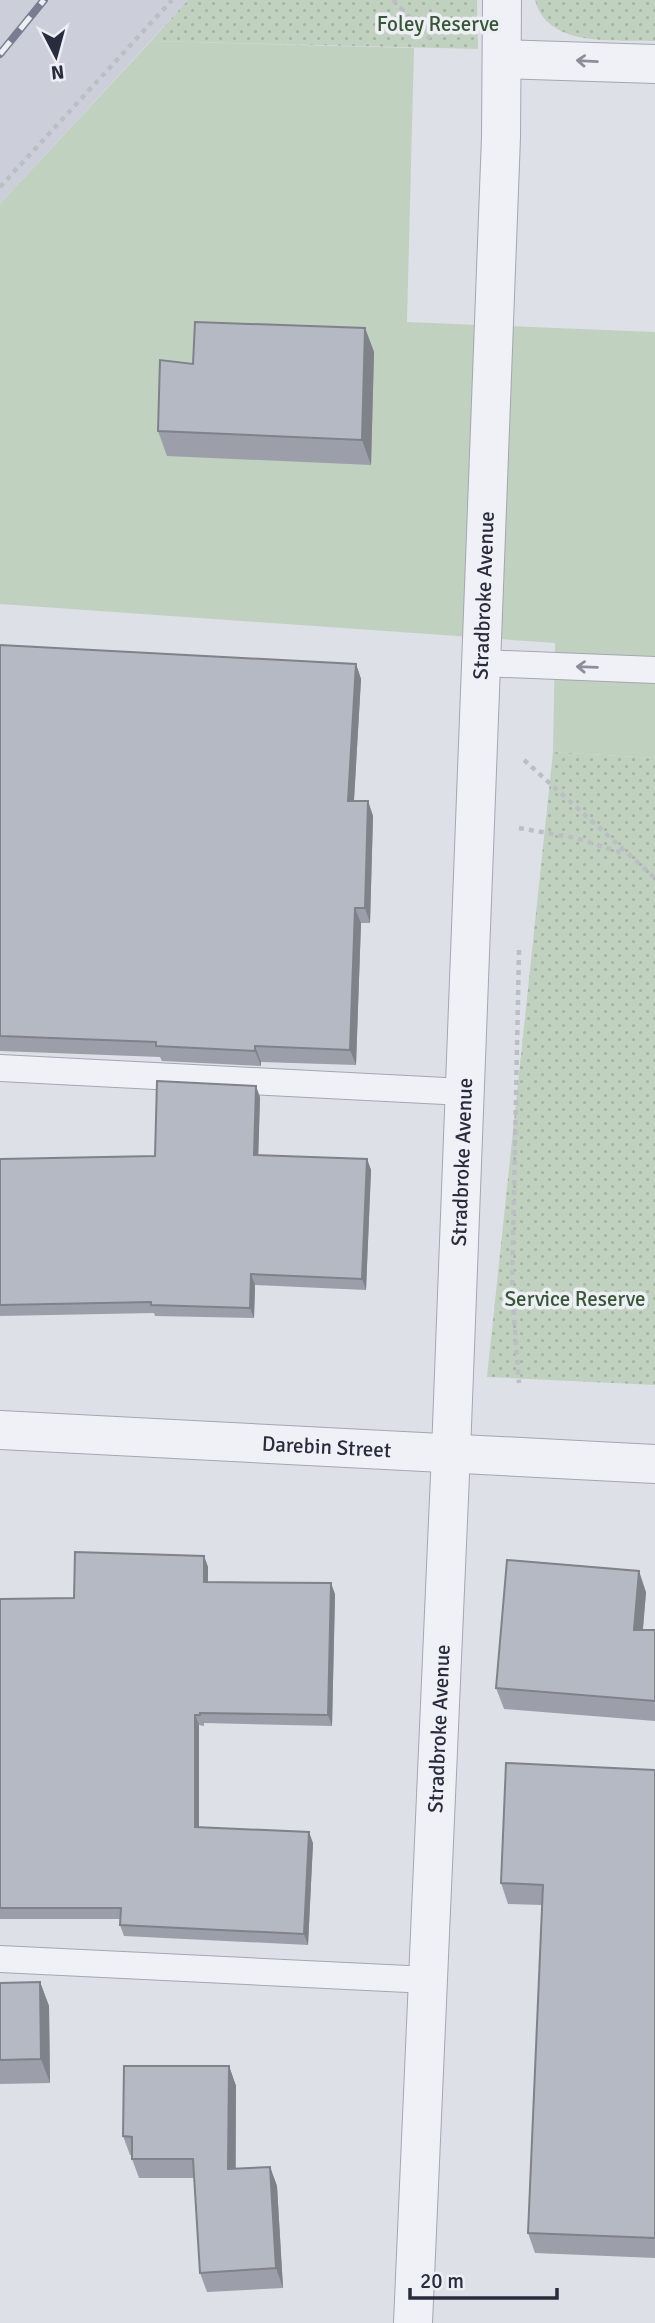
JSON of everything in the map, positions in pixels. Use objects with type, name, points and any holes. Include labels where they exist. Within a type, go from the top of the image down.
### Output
[{"type":"street","name":"Stradbroke Avenue","points":[[413,2323],[451,1452],[503,59],[502,0]]},
{"type":"street","points":[[503,59],[655,64]]},
{"type":"street","name":"Darebin Street","points":[[0,1430],[655,1464]]},
{"type":"lane","points":[[481,663],[655,670]]},
{"type":"lane","points":[[0,1068],[464,1092]]},
{"type":"lane","points":[[0,1959],[428,1979]]},
{"type":"path","points":[[0,187],[172,0]]},
{"type":"path","points":[[393,0],[430,39]]},
{"type":"path","points":[[522,770],[522,758],[655,878]]},
{"type":"path","points":[[521,817],[521,829]]},
{"type":"path","points":[[475,821],[576,838],[630,856]]},
{"type":"path","points":[[519,938],[512,1290],[519,1383]]},
{"type":"shaded area","points":[[0,0],[188,0],[0,204]]},
{"type":"green space","name":"Foley Reserve","points":[[188,0],[477,0],[478,49],[151,41]]},
{"type":"green space","points":[[535,0],[655,0],[655,41],[603,40],[568,34],[554,27],[542,16]]},
{"type":"green space","points":[[151,41],[414,48],[407,322],[655,332],[655,758],[553,752],[555,643],[0,604],[0,204]]},
{"type":"green space","name":"Service Reserve","points":[[553,752],[655,758],[655,1385],[487,1377]]},
{"type":"building","points":[[195,322],[365,328],[362,440],[158,431],[160,360],[193,364]]},
{"type":"building","points":[[0,645],[356,664],[348,801],[368,801],[365,908],[355,908],[350,1050],[255,1046],[255,1051],[156,1046],[156,1042],[0,1036]]},
{"type":"building","points":[[157,1081],[256,1086],[254,1155],[367,1159],[362,1279],[251,1274],[250,1308],[151,1305],[151,1302],[0,1305],[0,1159],[155,1156]]},
{"type":"building","points":[[75,1552],[204,1556],[204,1582],[331,1583],[328,1715],[195,1715],[195,1827],[309,1832],[304,1934],[120,1925],[121,1908],[0,1908],[0,1599],[74,1598]]},
{"type":"building","points":[[507,1560],[639,1571],[634,1630],[655,1630],[655,1701],[496,1688]]},
{"type":"building","points":[[506,1763],[655,1770],[655,2238],[528,2233],[543,1885],[501,1883]]},
{"type":"building","points":[[40,1982],[41,2059],[0,2060],[0,1983]]},
{"type":"building","points":[[124,2066],[229,2066],[228,2169],[270,2167],[276,2268],[200,2273],[193,2159],[132,2159],[132,2137],[123,2136]]},
{"type":"railway","points":[[0,54],[44,0]]}]
